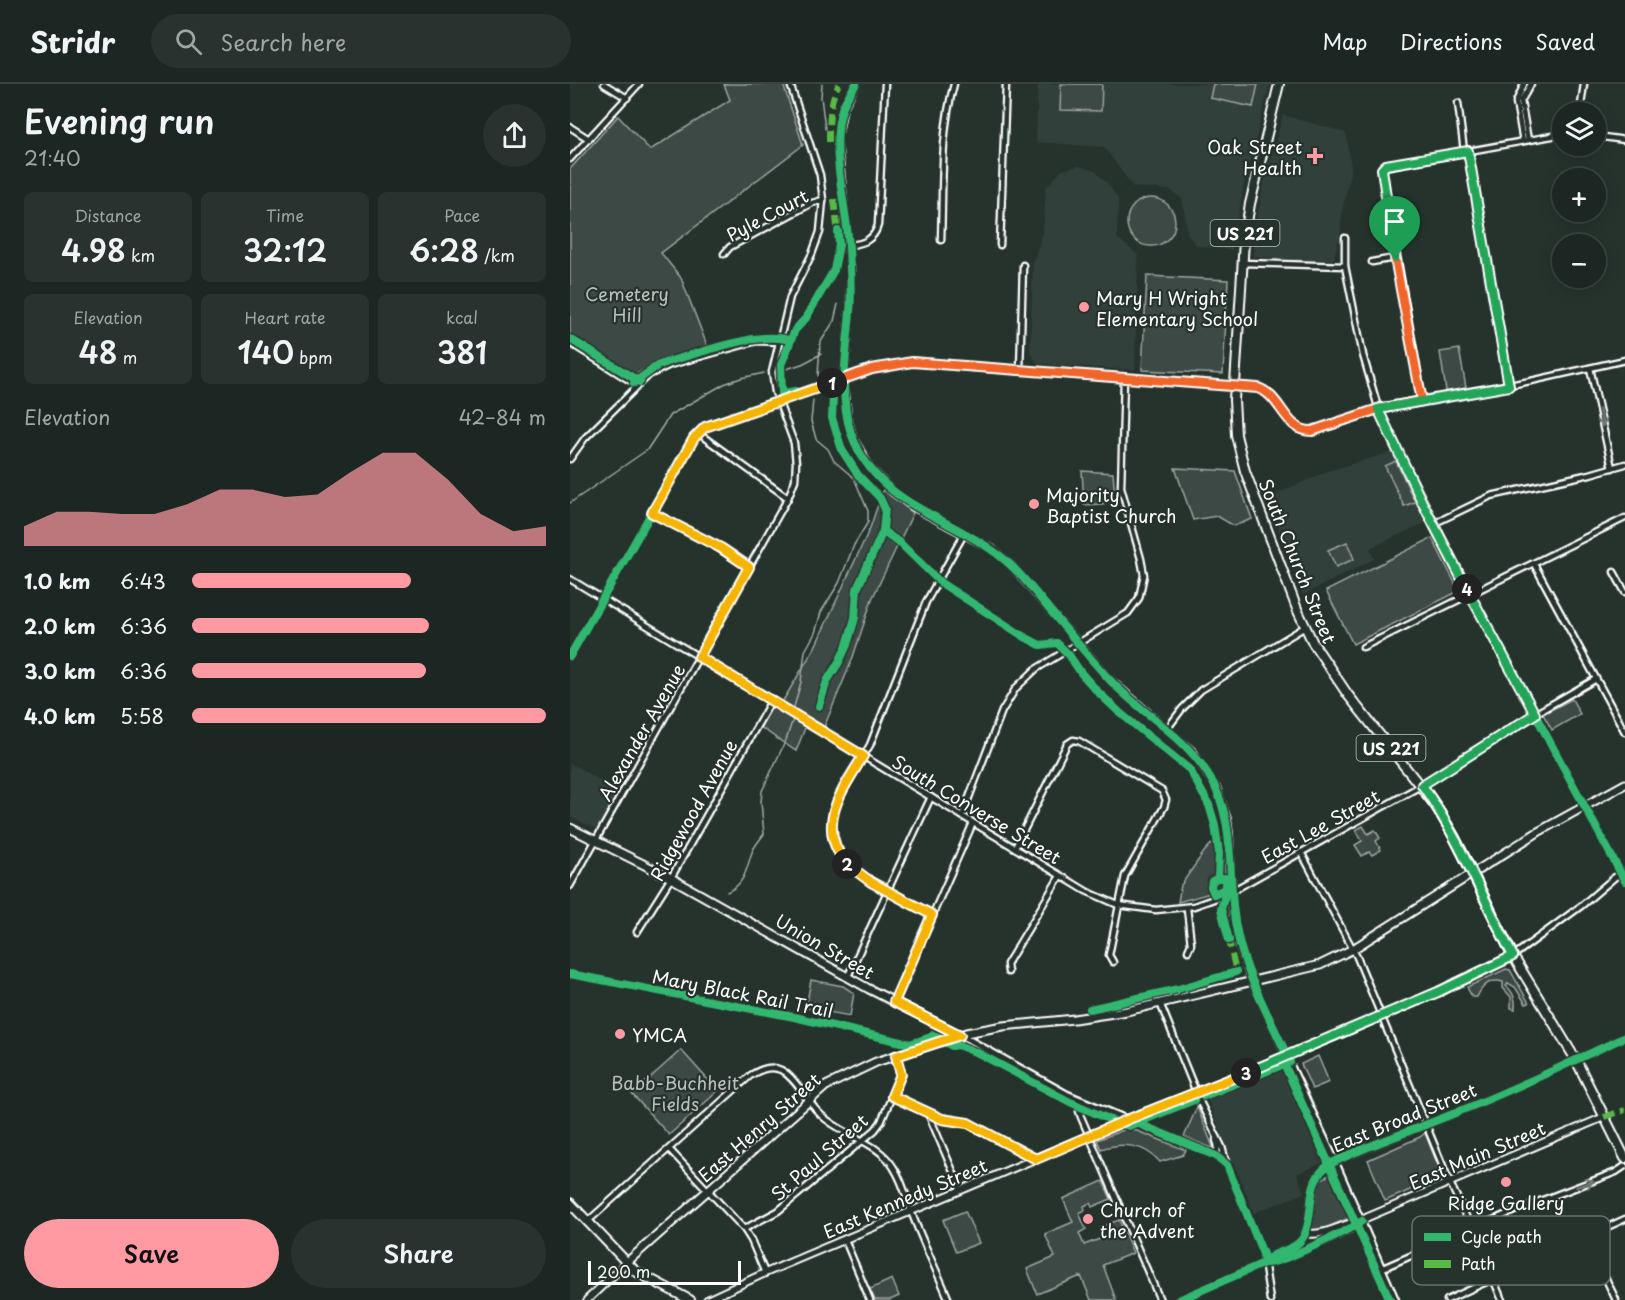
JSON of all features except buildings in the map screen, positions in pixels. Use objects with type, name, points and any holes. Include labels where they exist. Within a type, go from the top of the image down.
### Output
[{"type":"main road","name":"South Church Street","points":[[1280,84],[1248,210],[1242,263],[1235,386],[1235,426],[1239,454],[1305,627],[1321,658],[1422,785],[1448,824],[1513,956],[1576,1060],[1604,1117]]},
{"type":"main road","name":"East Henry Street","points":[[627,1263],[826,1086],[841,1078],[896,1056],[960,1035],[1003,1026],[1096,1016],[1311,968],[1353,949],[1471,872],[1584,805],[1625,784]]},
{"type":"main road","name":"Union Street","points":[[570,828],[671,878],[894,1002],[960,1035]]},
{"type":"main road","name":"US 221","points":[[1604,1117],[1625,1158]]},
{"type":"main road","points":[[571,1205],[635,1271],[690,1300]]},
{"type":"street","points":[[604,84],[627,98]]},
{"type":"street","points":[[570,159],[639,84]]},
{"type":"street","name":"Alexander Avenue","points":[[570,886],[788,498],[795,480],[796,456],[792,436],[773,386],[772,372],[793,288],[812,254],[820,232],[823,200],[820,175],[790,84]]},
{"type":"street","points":[[856,84],[843,108],[837,139],[849,245],[851,289],[844,378],[845,405],[853,438],[870,468],[904,501],[992,549],[1012,566],[1116,686],[1183,742],[1210,777],[1222,804],[1229,834],[1231,892],[1239,944],[1251,980],[1396,1300]]},
{"type":"street","points":[[849,245],[861,244],[869,240],[877,231],[885,84]]},
{"type":"street","points":[[941,240],[945,131],[948,105],[954,84]]},
{"type":"street","points":[[1000,245],[1006,84]]},
{"type":"street","points":[[1524,84],[1519,100],[1525,140]]},
{"type":"street","points":[[1519,100],[1531,84]]},
{"type":"street","points":[[1581,102],[1584,84]]},
{"type":"street","points":[[1458,103],[1509,386]]},
{"type":"street","points":[[570,128],[589,139]]},
{"type":"street","points":[[1422,401],[1381,171],[1386,165],[1552,136]]},
{"type":"street","points":[[1606,137],[1625,140]]},
{"type":"street","name":"Pyle Court","points":[[724,254],[730,247],[750,236],[812,203],[823,200]]},
{"type":"street","points":[[1345,238],[1345,266],[1363,355],[1378,409],[1433,524],[1623,873],[1625,881]]},
{"type":"street","points":[[1372,262],[1395,258]]},
{"type":"street","points":[[1242,263],[1345,266]]},
{"type":"street","points":[[1020,370],[1023,265]]},
{"type":"street","points":[[570,458],[585,438],[649,375],[670,365],[758,341],[779,342]]},
{"type":"street","points":[[570,343],[637,385]]},
{"type":"street","points":[[570,656],[698,433],[714,423],[872,369],[905,363],[1258,388],[1269,393],[1293,424],[1307,431],[1317,430],[1378,409],[1509,386],[1625,360]]},
{"type":"street","points":[[1590,368],[1612,468]]},
{"type":"street","points":[[962,816],[1009,699],[1021,683],[1036,669],[1128,613],[1139,598],[1144,575],[1121,487],[1124,378]]},
{"type":"street","points":[[698,433],[788,498]]},
{"type":"street","points":[[1433,524],[1491,496],[1625,464]]},
{"type":"street","points":[[652,513],[721,548],[749,567]]},
{"type":"street","points":[[1363,647],[1625,518]]},
{"type":"street","points":[[932,915],[862,876],[846,863],[832,836],[832,818],[837,801],[870,745],[926,602],[964,534]]},
{"type":"street","points":[[1534,564],[1625,732]]},
{"type":"street","points":[[1614,572],[1625,592]]},
{"type":"street","name":"South Converse Street","points":[[570,579],[1098,897],[1118,905],[1154,910],[1187,908],[1209,902],[1231,892]]},
{"type":"street","points":[[1167,729],[1182,709],[1201,690],[1305,627]]},
{"type":"street","name":"East Lee Street","points":[[1231,892],[1422,785],[1535,714],[1596,679]]},
{"type":"street","name":"Ridgewood Avenue","points":[[637,932],[671,878],[771,701]]},
{"type":"street","points":[[1016,848],[1067,744],[1073,740],[1079,741],[1161,791],[1165,797],[1164,807],[1127,871],[1121,886],[1109,955],[1113,962]]},
{"type":"street","points":[[848,976],[931,797]]},
{"type":"street","points":[[894,1002],[973,823]]},
{"type":"street","points":[[1301,852],[1353,949],[1466,1216]]},
{"type":"street","points":[[1513,956],[1623,873]]},
{"type":"street","points":[[1008,972],[1007,964],[1060,876]]},
{"type":"street","points":[[1187,908],[1191,944],[1188,951]]},
{"type":"street","name":"East Kennedy Street","points":[[707,1300],[765,1273],[1129,1119],[1382,1017],[1513,956]]},
{"type":"street","points":[[1160,1003],[1196,1093],[1222,1147],[1227,1166],[1263,1254],[1270,1300]]},
{"type":"street","name":"Union Street","points":[[960,1035],[1081,1100],[1216,1156],[1227,1166]]},
{"type":"street","name":"East Broad Street","points":[[1305,1233],[1315,1181],[1326,1166],[1402,1132],[1426,1125],[1625,1037]]},
{"type":"street","name":"St Paul Street","points":[[744,1229],[778,1211],[878,1126],[901,1074],[896,1056]]},
{"type":"street","points":[[586,1222],[757,1071],[771,1067],[786,1073],[828,1121],[878,1150],[894,1168],[949,1300]]},
{"type":"street","points":[[892,1096],[942,1119],[968,1123],[1036,1159]]},
{"type":"street","points":[[1081,1100],[1079,1111],[1160,1300]]},
{"type":"street","points":[[927,1112],[961,1190]]},
{"type":"street","name":"East Main Street","points":[[1179,1300],[1264,1263],[1269,1264],[1292,1255],[1362,1221],[1604,1117]]},
{"type":"street","points":[[1215,1135],[1218,1146],[1216,1156]]},
{"type":"street","points":[[670,1150],[744,1229],[765,1273]]},
{"type":"street","points":[[1504,1216],[1616,1172],[1625,1166]]},
{"type":"street","points":[[1610,1226],[1625,1219]]},
{"type":"street","name":"East Main Street","points":[[1305,1233],[1323,1234],[1351,1222],[1362,1221]]},
{"type":"street","points":[[1264,1263],[1268,1258],[1296,1245],[1305,1233]]},
{"type":"street","points":[[844,1240],[870,1300]]},
{"type":"street","points":[[1383,1268],[1412,1255]]},
{"type":"street","points":[[587,1300],[627,1263]]},
{"type":"street","points":[[1447,1300],[1482,1285]]},
{"type":"street","points":[[1495,1285],[1502,1300]]},
{"type":"street","points":[[1608,1285],[1616,1300]]},
{"type":"shaded area","points":[[1038,84],[1270,84],[1245,179],[1232,250],[1197,246],[1188,235],[1182,199],[1170,190],[1133,187],[1104,147],[1036,142]]},
{"type":"shaded area","points":[[1283,115],[1346,133],[1351,167],[1340,235],[1333,261],[1253,256],[1256,221]]},
{"type":"shaded area","name":"Mary H Wright Elementary School","points":[[1079,166],[1095,171],[1118,199],[1117,238],[1138,255],[1135,370],[1038,364],[1030,352],[1033,262],[1043,233],[1046,188],[1062,170]]},
{"type":"shaded area","points":[[1392,452],[1425,523],[1370,548],[1374,559],[1303,595],[1267,498],[1328,471]]},
{"type":"shaded area","points":[[570,763],[619,792],[596,829],[570,817]]},
{"type":"shaded area","points":[[1281,1068],[1322,1163],[1297,1174],[1304,1193],[1254,1213],[1207,1098]]},
{"type":"green space","name":"Cemetery Hill","points":[[724,84],[783,84],[803,145],[661,253],[681,278],[708,348],[652,365],[635,375],[570,335],[570,169],[618,116],[650,150],[730,100]]},
{"type":"green space","points":[[1061,84],[1102,84],[1101,111],[1060,110]]},
{"type":"green space","points":[[1213,84],[1258,84],[1253,107],[1210,98]]},
{"type":"green space","points":[[1146,198],[1156,198],[1168,205],[1175,217],[1175,227],[1168,239],[1156,246],[1146,246],[1131,235],[1127,227],[1127,217],[1138,202]]},
{"type":"green space","points":[[1147,276],[1228,280],[1223,374],[1142,370]]},
{"type":"green space","points":[[1459,349],[1467,393],[1447,397],[1440,352]]},
{"type":"green space","points":[[1396,461],[1415,502],[1404,506],[1385,466]]},
{"type":"green space","points":[[1175,468],[1235,471],[1252,519],[1234,526],[1217,516],[1193,520]]},
{"type":"green space","points":[[1082,471],[1113,473],[1115,500],[1102,504],[1084,505]]},
{"type":"green space","points":[[883,490],[913,513],[872,599],[852,660],[822,732],[807,723],[796,751],[757,725],[771,701],[780,706],[815,647],[870,528]]},
{"type":"green space","points":[[1432,538],[1459,591],[1353,644],[1326,591]]},
{"type":"green space","points":[[1347,542],[1354,559],[1336,567],[1328,550]]},
{"type":"green space","points":[[1572,699],[1580,714],[1552,730],[1543,714]]},
{"type":"green space","points":[[1363,826],[1368,834],[1375,830],[1380,838],[1376,841],[1381,850],[1372,855],[1369,852],[1362,856],[1355,845],[1362,841],[1356,830]]},
{"type":"green space","points":[[1225,838],[1225,889],[1178,902],[1181,885],[1204,852],[1215,840]]},
{"type":"green space","points":[[1506,969],[1510,970],[1529,1003],[1526,1004],[1515,987],[1508,983],[1506,986],[1513,993],[1515,1002],[1515,1009],[1511,1008],[1511,997],[1503,988],[1503,982],[1498,981],[1487,984],[1477,997],[1472,997],[1467,987]]},
{"type":"green space","points":[[811,980],[843,986],[854,993],[850,1016],[806,1008]]},
{"type":"green space","name":"Babb-Buchheit Fields","points":[[681,1050],[718,1091],[669,1135],[632,1094]]},
{"type":"green space","points":[[1318,1056],[1329,1082],[1312,1089],[1301,1064]]},
{"type":"green space","points":[[1197,1107],[1213,1147],[1212,1148],[1184,1137]]},
{"type":"green space","points":[[1129,1128],[1186,1150],[1183,1155],[1160,1162],[1147,1151],[1132,1146],[1101,1149],[1097,1140]]},
{"type":"green space","points":[[1425,1133],[1442,1176],[1385,1201],[1368,1160]]},
{"type":"green space","points":[[1330,1174],[1349,1218],[1316,1232],[1311,1231],[1319,1181]]},
{"type":"green space","points":[[1103,1181],[1111,1199],[1092,1207],[1090,1203],[1084,1206],[1085,1210],[1079,1213],[1086,1229],[1079,1233],[1084,1245],[1110,1235],[1106,1225],[1119,1220],[1133,1253],[1103,1265],[1116,1300],[1091,1300],[1081,1276],[1037,1294],[1027,1269],[1055,1257],[1045,1234],[1073,1222],[1063,1199]]},
{"type":"green space","points":[[965,1211],[979,1243],[956,1252],[943,1220]]},
{"type":"green space","points":[[892,1279],[899,1296],[890,1300],[875,1300],[870,1289]]},
{"type":"waterway","points":[[822,84],[821,97],[825,129]]},
{"type":"waterway","points":[[818,376],[820,343],[834,321],[838,304]]},
{"type":"waterway","points":[[783,370],[802,364],[821,354]]},
{"type":"waterway","points":[[570,503],[647,450],[670,415],[724,384],[764,373]]},
{"type":"waterway","points":[[794,707],[801,682],[805,651],[815,633],[821,612],[839,583],[854,545],[868,522],[868,511],[854,478],[834,461],[828,449],[816,439],[811,421],[813,400]]},
{"type":"waterway","points":[[727,892],[741,881],[753,849],[764,834],[762,791],[786,740],[793,719]]},
{"type":"marked path","points":[[829,142],[831,105],[839,84]]},
{"type":"marked path","points":[[834,199],[838,235]]},
{"type":"marked path","points":[[1228,937],[1236,972]]},
{"type":"marked path","points":[[1604,1117],[1625,1110]]},
{"type":"cycle path","points":[[856,84],[842,109],[837,142],[848,232],[850,272],[851,304],[844,388],[851,433],[863,458],[878,477],[896,493],[979,542],[1012,566],[1120,691],[1174,735],[1208,774],[1224,811],[1230,849],[1233,907],[1240,945],[1259,996],[1290,1062],[1204,1096]]},
{"type":"cycle path","points":[[796,391],[782,393],[781,365],[795,330],[806,318],[834,270],[839,245],[838,231]]},
{"type":"cycle path","points":[[634,383],[657,366],[714,348],[761,338],[790,340]]},
{"type":"cycle path","points":[[570,339],[640,382]]},
{"type":"cycle path","points":[[570,656],[694,438],[701,430],[714,423],[872,369],[905,363],[926,363],[1258,388],[1273,399],[1291,422],[1307,431],[1317,430],[1378,409],[1428,514],[1625,881]]},
{"type":"cycle path","points":[[819,706],[827,681],[847,645],[855,618],[857,589],[883,531],[885,509],[880,498],[858,475],[842,450],[832,418],[832,387],[838,388],[839,380]]},
{"type":"cycle path","points":[[883,531],[900,543],[941,583],[1023,636],[1040,645],[1057,643],[1097,691],[1190,770],[1209,805],[1215,825],[1219,853],[1218,878]]},
{"type":"cycle path","points":[[1225,889],[1214,894],[1211,887],[1212,881],[1225,878],[1225,895],[1221,909],[1229,940]]},
{"type":"cycle path","points":[[1090,1009],[1178,989],[1236,972]]},
{"type":"cycle path","name":"Mary Black Rail Trail","points":[[570,974],[794,1017],[910,1044],[933,1035],[952,1046],[958,1045],[980,1054],[1070,1102],[1129,1126],[1194,1100]]},
{"type":"cycle path","points":[[1264,1263],[1273,1255],[1295,1245],[1304,1236],[1312,1191],[1319,1175],[1330,1164],[1501,1094],[1625,1037]]},
{"type":"cycle path","points":[[1281,1065],[1286,1068],[1390,1300]]},
{"type":"cycle path","points":[[1132,1121],[1216,1156],[1227,1165],[1263,1254],[1264,1263]]},
{"type":"cycle path","points":[[1179,1300],[1264,1263],[1294,1255],[1362,1221]]},
{"type":"place","name":"Oak Street Health","points":[[1315,156]]},
{"type":"place","name":"Mary H Wright Elementary School","points":[[1084,307]]},
{"type":"place","name":"Majority Baptist Church","points":[[1034,504]]},
{"type":"place","name":"YMCA","points":[[620,1034]]},
{"type":"place","name":"Ridge Gallery","points":[[1506,1182]]},
{"type":"place","name":"Church of the Advent","points":[[1088,1219]]},
{"type":"route","points":[[1395,258],[1381,171],[1383,167],[1468,151],[1509,386],[1378,409],[1433,524],[1535,714],[1422,785],[1454,836],[1513,956],[1438,992],[1287,1057],[1129,1119],[1036,1159],[968,1123],[942,1119],[892,1096],[901,1074],[896,1056],[960,1035],[894,1002],[932,915],[853,870],[835,846],[831,826],[834,809],[863,756],[699,657],[749,567],[721,548],[652,513],[694,438],[705,427],[714,423],[872,369],[912,362],[1258,388],[1274,397],[1297,428],[1307,431],[1317,430],[1378,409],[1422,401],[1395,258]]}]
